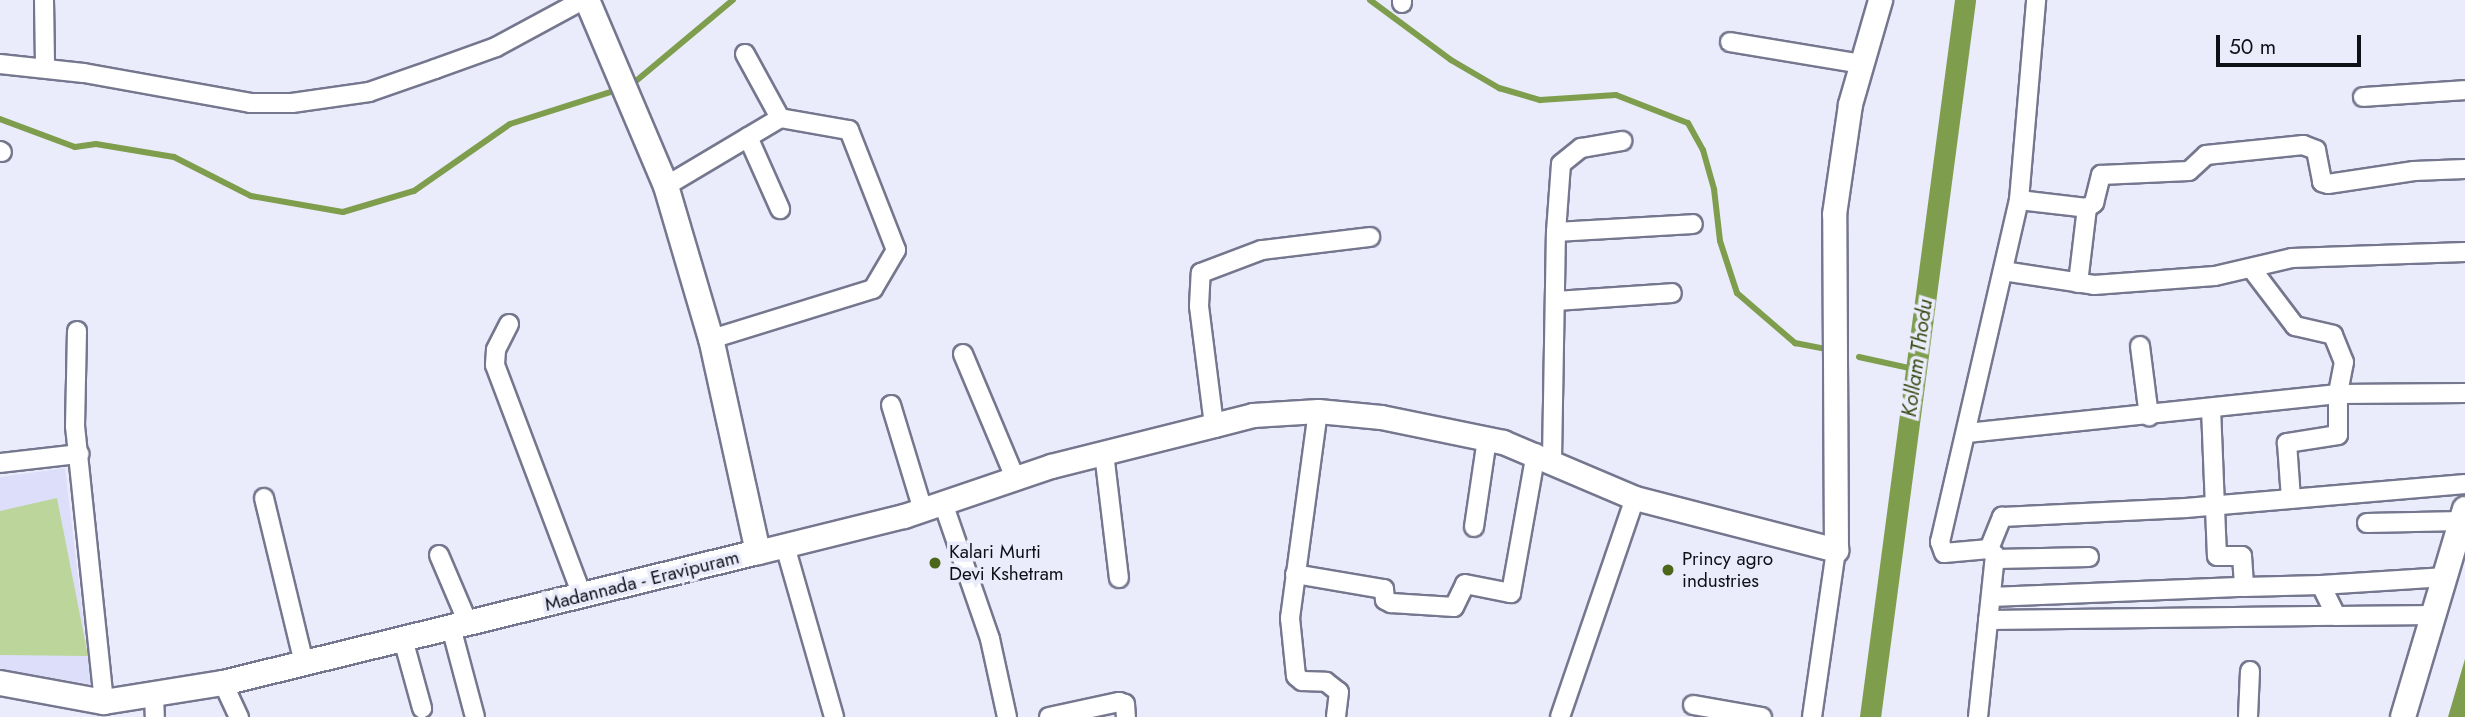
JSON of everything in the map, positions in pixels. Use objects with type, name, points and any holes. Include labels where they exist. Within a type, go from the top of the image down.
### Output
[{"type":"main road","name":"Madannada - Eravipuram","points":[[0,683],[104,702],[154,705],[223,682],[758,552],[711,339],[666,186],[585,0]]},
{"type":"main road","points":[[2403,717],[2463,515]]},
{"type":"street","points":[[44,0],[45,67]]},
{"type":"street","points":[[0,64],[45,67],[216,98],[292,103],[369,92],[435,69],[496,47],[585,0]]},
{"type":"street","points":[[1812,717],[1836,550],[1833,214],[1850,104],[1880,0]]},
{"type":"street","points":[[2036,0],[2019,200],[1940,551],[2089,557]]},
{"type":"street","points":[[1730,42],[1861,64]]},
{"type":"street","points":[[746,54],[780,118]]},
{"type":"street","points":[[2363,97],[2465,90]]},
{"type":"street","points":[[666,186],[780,118],[849,131],[896,250],[873,289],[711,339]]},
{"type":"street","points":[[748,137],[780,209]]},
{"type":"street","points":[[1295,574],[1384,589],[1385,600],[1391,603],[1454,607],[1465,584],[1511,593],[1544,456],[1556,300],[1556,232],[1561,164],[1566,157],[1581,148],[1622,141]]},
{"type":"street","points":[[2019,200],[2087,208],[2094,203],[2101,175],[2189,171],[2206,155],[2303,145],[2316,150],[2322,182],[2335,185],[2414,171],[2465,169]]},
{"type":"street","points":[[2078,283],[2087,208]]},
{"type":"street","points":[[1556,232],[1693,224]]},
{"type":"street","points":[[1214,425],[1199,306],[1201,273],[1262,250],[1370,237]]},
{"type":"street","points":[[2003,271],[2078,283],[2215,276],[2292,258],[2465,252]]},
{"type":"street","points":[[2251,268],[2295,326],[2333,335],[2344,362],[2338,394],[2338,435],[2287,443],[2291,499]]},
{"type":"street","points":[[1556,300],[1672,293]]},
{"type":"street","points":[[509,324],[496,350],[495,365],[582,595]]},
{"type":"street","points":[[77,331],[79,454],[104,702]]},
{"type":"street","points":[[2140,346],[2149,416]]},
{"type":"street","points":[[963,354],[1015,478]]},
{"type":"street","points":[[1967,433],[2149,416],[2338,394],[2465,393]]},
{"type":"street","points":[[891,405],[990,639],[1007,717]]},
{"type":"street","points":[[2211,408],[2217,556],[2242,556],[2244,587]]},
{"type":"street","points":[[758,552],[933,506],[1015,478],[1104,453],[1253,415],[1318,411],[1381,417],[1487,439],[1544,456],[1635,498],[1836,550]]},
{"type":"street","points":[[1318,411],[1290,618],[1296,676],[1301,681],[1326,682],[1339,692],[1336,717]]},
{"type":"street","points":[[1474,527],[1487,439]]},
{"type":"street","points":[[1104,453],[1119,578]]},
{"type":"street","points":[[0,463],[79,454]]},
{"type":"street","points":[[1978,717],[1991,597],[1992,554],[2002,517],[2213,505],[2465,484]]},
{"type":"street","points":[[264,498],[304,663]]},
{"type":"street","points":[[1560,717],[1635,498]]},
{"type":"street","points":[[2367,523],[2463,515]]},
{"type":"street","points":[[785,546],[834,717]]},
{"type":"street","points":[[439,555],[459,625],[475,717]]},
{"type":"street","points":[[1991,597],[2321,585],[2446,577]]},
{"type":"street","points":[[2321,585],[2336,616]]},
{"type":"street","points":[[1988,620],[2435,615]]},
{"type":"street","points":[[403,639],[422,708]]},
{"type":"street","points":[[2248,717],[2250,671]]},
{"type":"street","points":[[223,682],[239,717]]},
{"type":"street","points":[[1049,717],[1119,702],[1125,704],[1126,717]]},
{"type":"street","points":[[1693,705],[1762,717]]},
{"type":"shaded area","points":[[65,468],[91,684],[0,670],[0,477]]},
{"type":"shaded area","points":[[57,498],[88,656],[0,655],[0,511]]},
{"type":"shaded area","points":[[2465,659],[2465,717],[2448,717]]},
{"type":"waterway","points":[[630,86],[733,0]]},
{"type":"waterway","points":[[1370,0],[1451,60],[1499,88],[1540,100],[1616,95],[1688,123],[1703,150],[1714,189],[1720,241],[1737,293],[1795,343],[1825,349]]},
{"type":"waterway","name":"Kollam Thodu","points":[[1870,717],[1965,0]]},
{"type":"waterway","points":[[0,119],[75,147],[96,144],[174,157],[251,196],[343,212],[414,191],[510,124],[620,89]]},
{"type":"waterway","points":[[1859,357],[1918,370]]},
{"type":"place","name":"Kalari Murti Devi Kshetram","points":[[935,563]]},
{"type":"place","name":"Princy agro industries","points":[[1668,570]]}]
